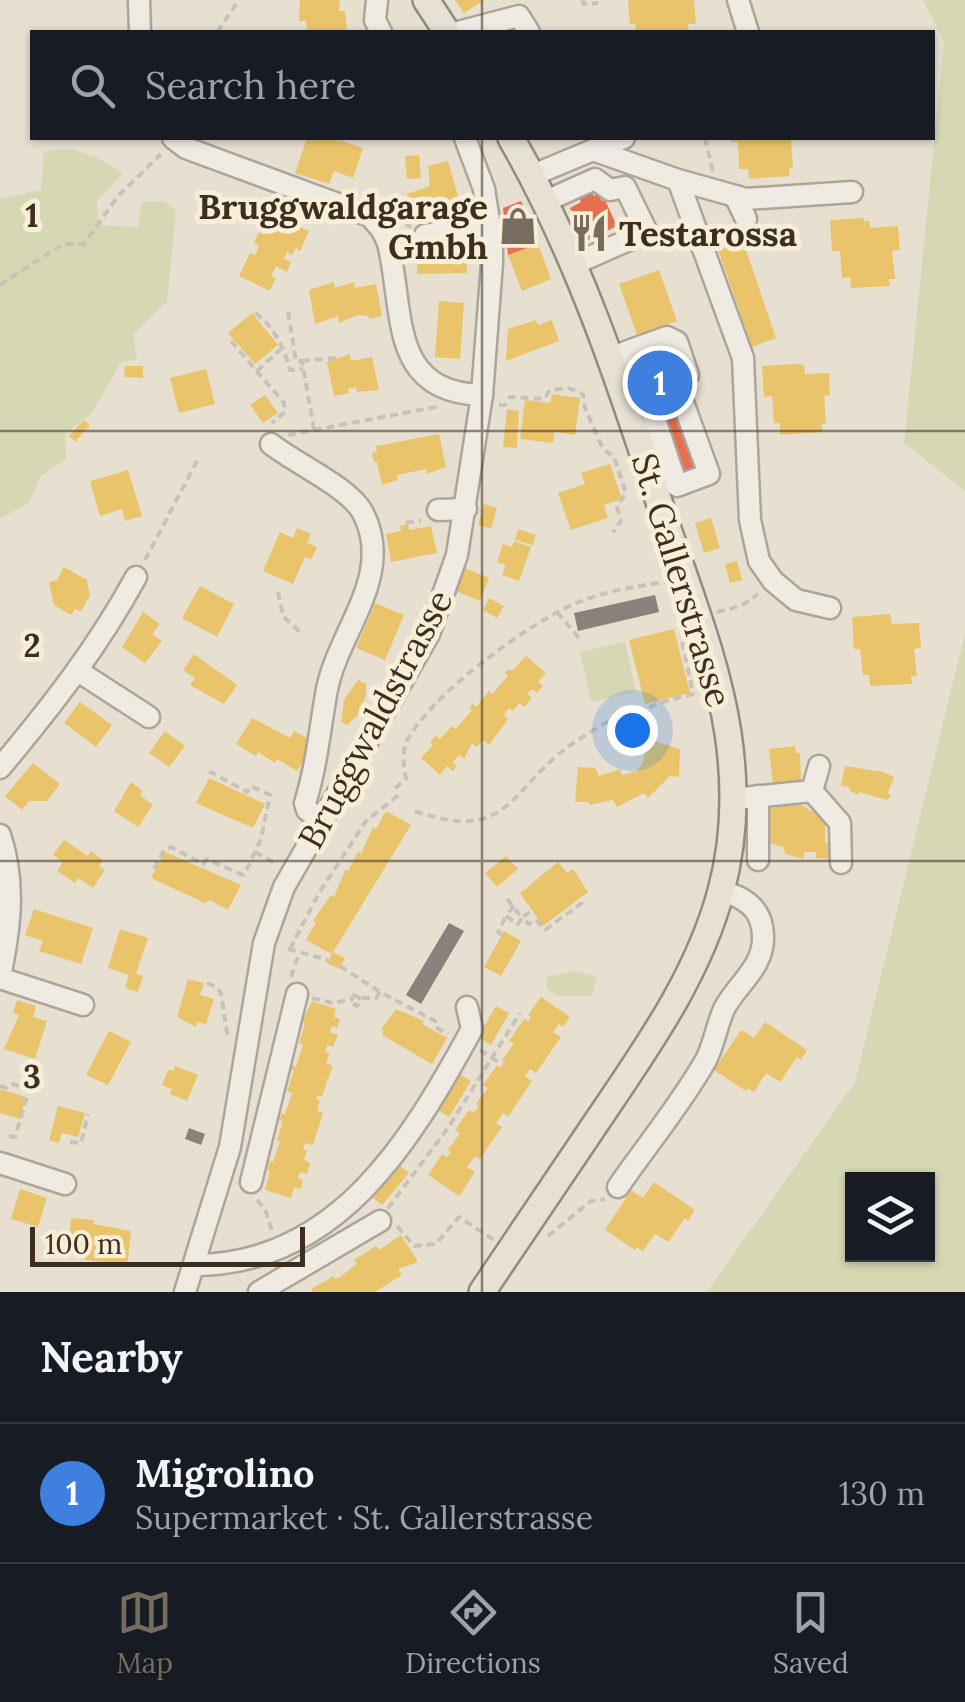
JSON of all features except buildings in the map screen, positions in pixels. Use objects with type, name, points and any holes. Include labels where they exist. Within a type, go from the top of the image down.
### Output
[{"type":"main road","points":[[426,0],[446,30]]},
{"type":"main road","name":"St. Gallerstrasse","points":[[482,1292],[532,1237],[678,994],[701,948],[721,891],[746,797],[662,477],[620,366],[546,202],[512,140]]},
{"type":"street","points":[[378,0],[379,30]]},
{"type":"street","points":[[738,0],[747,30]]},
{"type":"street","points":[[466,30],[518,16],[530,30]]},
{"type":"street","points":[[175,140],[186,148],[370,216],[388,243],[414,366],[447,392],[482,395]]},
{"type":"street","name":"Bruggwaldstrasse","points":[[185,1292],[230,1147],[264,943],[284,887],[429,634],[449,583],[466,508],[492,293],[490,225],[478,168],[466,140]]},
{"type":"street","points":[[533,175],[619,140]]},
{"type":"street","points":[[593,150],[746,199],[852,192]]},
{"type":"street","points":[[546,202],[596,179],[610,190],[625,187],[646,232],[574,264]]},
{"type":"street","points":[[678,180],[743,358],[750,520],[760,561],[773,582],[796,600],[830,608]]},
{"type":"street","points":[[735,196],[746,219]]},
{"type":"street","points":[[425,243],[425,235],[458,236],[490,225]]},
{"type":"street","points":[[620,366],[666,337],[677,342],[688,377]]},
{"type":"street","points":[[620,366],[668,358],[709,474],[677,486],[662,477]]},
{"type":"street","points":[[276,434],[362,510],[374,556],[371,579],[328,686],[305,803],[306,810],[322,820]]},
{"type":"street","points":[[438,510],[466,508]]},
{"type":"street","points":[[0,768],[78,671],[109,627],[136,577]]},
{"type":"street","points":[[78,671],[149,718]]},
{"type":"street","points":[[812,791],[820,766]]},
{"type":"street","points":[[758,860],[746,797],[812,791]]},
{"type":"street","points":[[812,791],[840,823],[841,862]]},
{"type":"street","points":[[0,834],[12,904],[0,977],[82,1005]]},
{"type":"street","points":[[614,1193],[707,1058],[724,1010],[739,984],[759,963],[764,935],[756,910],[748,899],[721,891]]},
{"type":"street","points":[[254,1190],[275,1080],[297,994]]},
{"type":"street","points":[[194,1265],[253,1259],[311,1234],[337,1215],[392,1155],[448,1073],[472,1029],[467,1007]]},
{"type":"street","points":[[243,1072],[275,1080]]},
{"type":"street","points":[[0,1163],[65,1184]]},
{"type":"street","points":[[253,1259],[261,1291],[383,1216]]},
{"type":"path","points":[[218,30],[239,0]]},
{"type":"path","points":[[582,0],[583,4],[598,3]]},
{"type":"path","points":[[0,285],[62,244],[84,244],[118,196],[173,140]]},
{"type":"path","points":[[706,140],[715,179]]},
{"type":"path","points":[[288,312],[296,361],[336,358]]},
{"type":"path","points":[[255,313],[272,328],[284,347],[290,370],[303,368]]},
{"type":"path","points":[[232,342],[286,408],[276,434],[431,408]]},
{"type":"path","points":[[257,371],[284,347]]},
{"type":"path","points":[[302,361],[314,430]]},
{"type":"path","points":[[505,405],[510,397],[544,399],[550,390],[560,388],[583,394],[584,408],[602,449],[614,457],[626,493],[618,507],[621,521],[613,532]]},
{"type":"path","points":[[136,577],[198,458]]},
{"type":"path","points":[[290,949],[353,839],[406,779],[406,744],[450,692],[520,634],[557,612],[611,592],[669,581]]},
{"type":"path","points":[[713,612],[742,606],[773,582]]},
{"type":"path","points":[[278,592],[283,616],[303,635]]},
{"type":"path","points":[[557,612],[579,638]]},
{"type":"path","points":[[415,811],[445,822],[493,816],[512,805],[572,744],[604,724],[635,715],[642,707],[693,694],[681,630]]},
{"type":"path","points":[[154,869],[164,850],[171,847],[203,864],[207,858],[243,875],[255,852],[270,795],[251,786],[248,792],[212,772],[207,778]]},
{"type":"path","points":[[255,852],[268,860]]},
{"type":"path","points":[[506,899],[529,924],[536,920],[544,930],[586,900]]},
{"type":"path","points":[[502,936],[498,932],[514,906]]},
{"type":"path","points":[[506,916],[518,924],[532,910]]},
{"type":"path","points":[[264,943],[328,960]]},
{"type":"path","points":[[295,965],[300,951]]},
{"type":"path","points":[[340,966],[435,1021],[436,1028],[456,1039]]},
{"type":"path","points":[[207,983],[218,988],[225,1034],[236,1044]]},
{"type":"path","points":[[297,994],[333,1003],[352,999],[354,995],[361,999],[376,998],[380,992]]},
{"type":"path","points":[[383,1216],[448,1128],[520,1014]]},
{"type":"path","points":[[492,1058],[502,1065]]},
{"type":"path","points":[[0,1086],[12,1084],[27,1088],[28,1093],[15,1137],[9,1136]]},
{"type":"path","points":[[70,1142],[81,1143],[88,1114]]},
{"type":"path","points":[[254,1190],[280,1249]]},
{"type":"path","points":[[532,1237],[591,1201],[614,1193]]},
{"type":"path","points":[[424,1247],[436,1244],[459,1217],[496,1241]]},
{"type":"green space","points":[[923,0],[965,0],[965,491],[904,443],[944,41]]},
{"type":"green space","points":[[72,149],[123,173],[97,201],[98,225],[138,227],[141,202],[164,201],[176,211],[167,302],[133,334],[137,360],[121,362],[92,413],[65,434],[66,459],[41,476],[29,502],[0,519],[0,199],[41,190],[44,151]]},
{"type":"green space","points":[[965,633],[965,1292],[707,1292],[855,1082]]},
{"type":"green space","points":[[625,642],[636,692],[591,702],[580,652]]},
{"type":"green space","points":[[574,971],[597,977],[592,996],[557,996],[546,988],[547,977]]},
{"type":"place","name":"Bruggwaldgarage Gmbh","points":[[518,226]]},
{"type":"place","name":"Testarossa","points":[[589,233]]},
{"type":"place","name":"Migrolino","points":[[660,383]]}]
